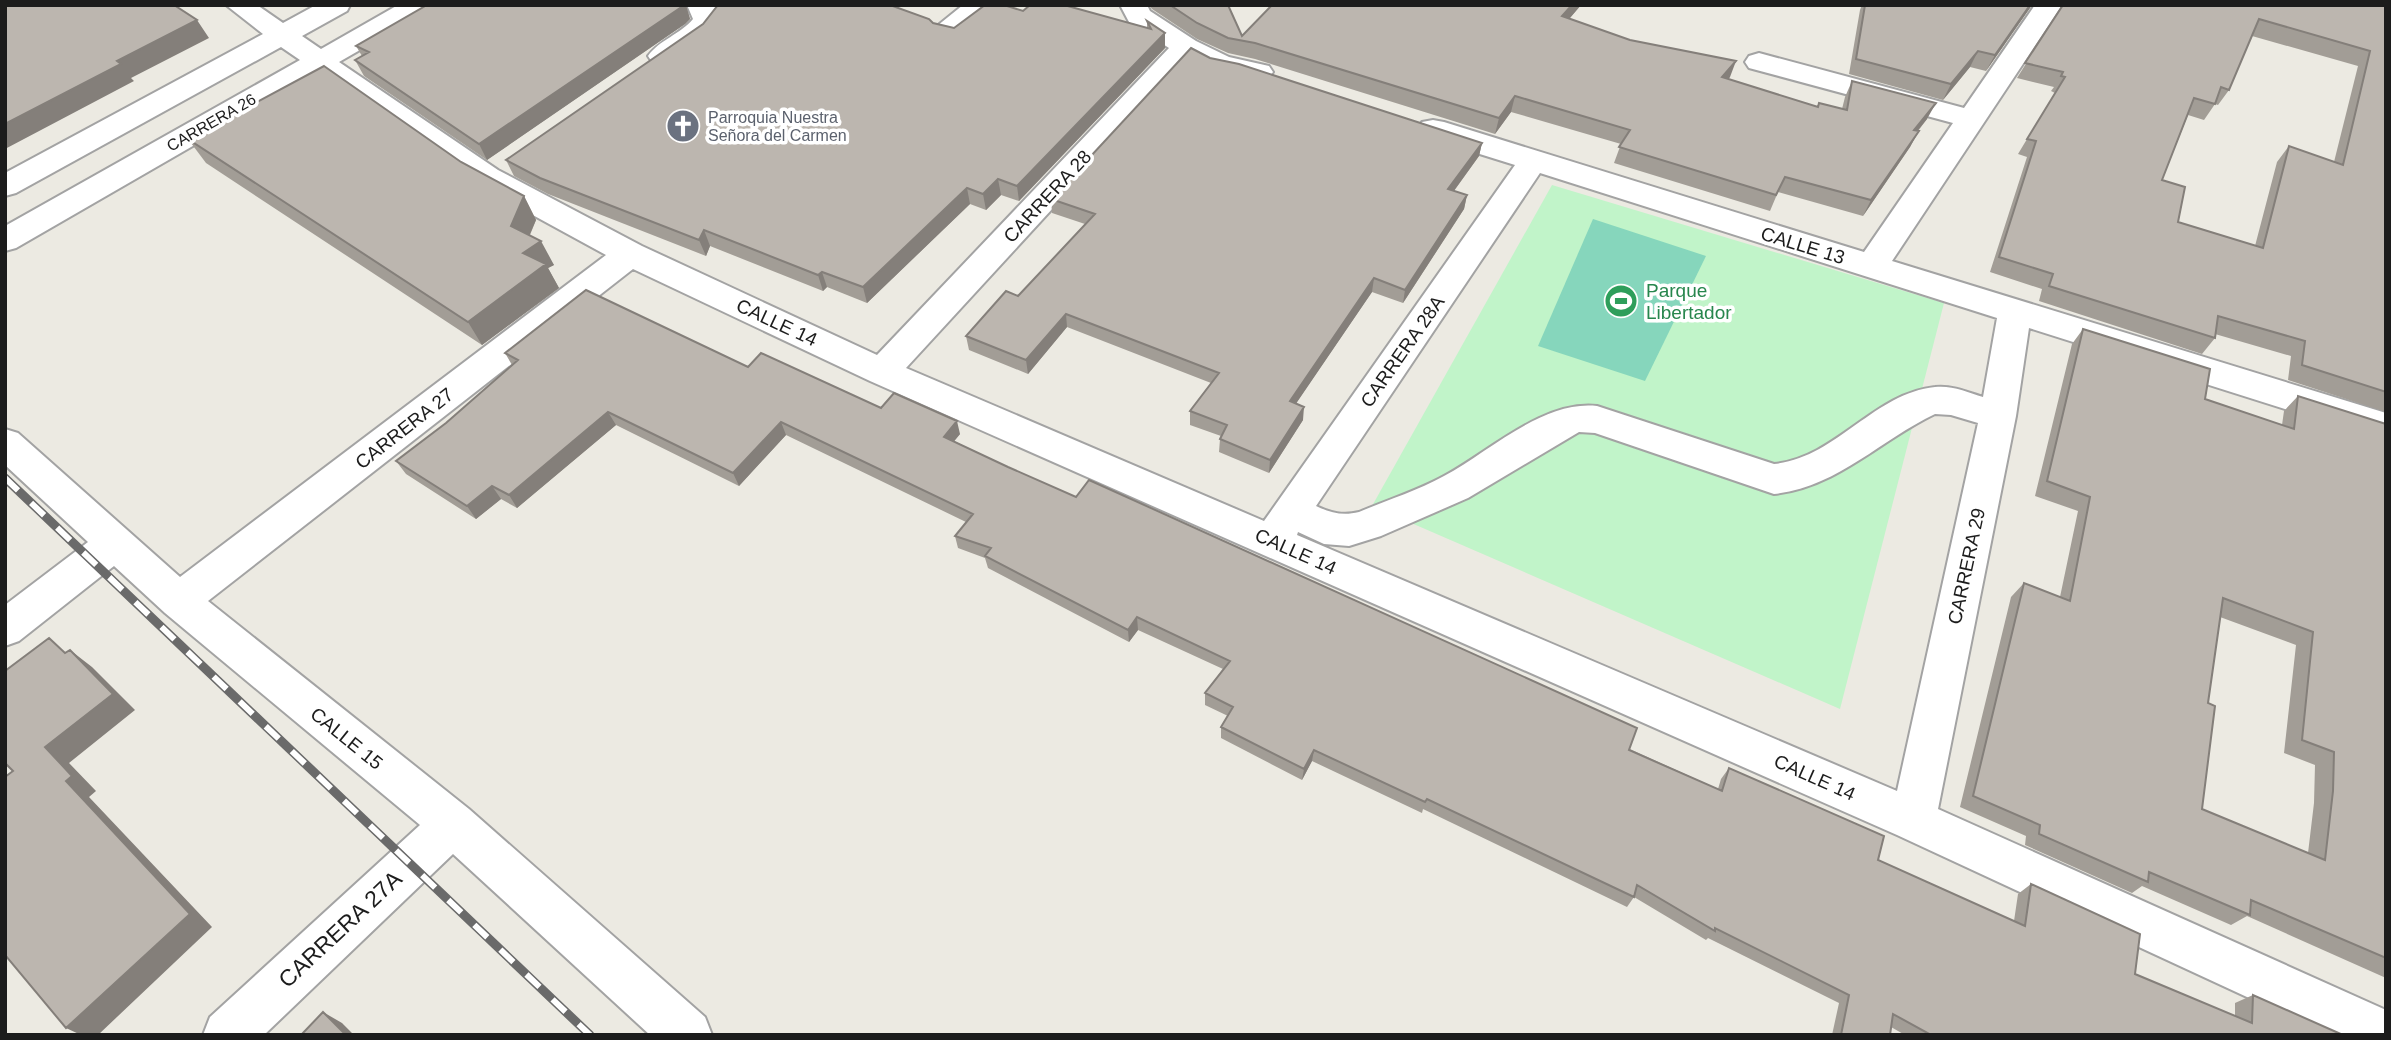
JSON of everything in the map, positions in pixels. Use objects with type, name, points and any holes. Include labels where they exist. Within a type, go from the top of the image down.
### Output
[{"type":"street","name":"CALLE 14","points":[[239,5],[320,61],[630,254],[882,372],[1282,526],[1913,820],[2385,1035]]},
{"type":"street","points":[[5,186],[337,5]]},
{"type":"street","name":"CARRERA 26","points":[[5,240],[418,5]]},
{"type":"street","points":[[640,71],[697,32],[707,19],[700,5]]},
{"type":"street","points":[[946,30],[981,5]]},
{"type":"street","points":[[1133,5],[1139,16],[1186,47],[1220,63],[1283,80]]},
{"type":"street","points":[[1871,267],[2049,5]]},
{"type":"street","name":"CARRERA 28","points":[[882,372],[1186,47]]},
{"type":"street","points":[[1759,62],[1972,119]]},
{"type":"street","name":"CALLE 13","points":[[1401,119],[2386,427]]},
{"type":"street","name":"CARRERA 28A","points":[[1282,526],[1533,161]]},
{"type":"street","name":"CARRERA 27","points":[[178,601],[630,254]]},
{"type":"street","name":"CARRERA 29","points":[[1913,820],[1998,416],[2015,311]]},
{"type":"street","points":[[1282,526],[1349,530],[1367,525],[1455,488],[1563,422],[1579,418],[1597,420],[1774,479],[1790,480],[1807,475],[1885,423],[1928,401],[1952,401],[1998,416]]},
{"type":"street","name":"CALLE 15","points":[[5,443],[178,601],[453,824],[687,1035]]},
{"type":"street","points":[[5,629],[113,544]]},
{"type":"street","name":"CARRERA 27A","points":[[228,1035],[453,824]]},
{"type":"green space","name":"Parque Libertador","points":[[1552,185],[1944,303],[1840,709],[1372,506]]},
{"type":"green space","name":"Parque Libertador","points":[[1593,219],[1706,256],[1645,381],[1538,346]]},
{"type":"building","points":[[5,5],[174,5],[197,20],[117,61],[121,64],[5,124]]},
{"type":"building","points":[[427,5],[682,5],[479,144],[355,60],[369,52],[356,46]]},
{"type":"building","points":[[718,5],[890,5],[929,19],[933,23],[954,28],[985,5],[1004,5],[1023,11],[1030,5],[1064,5],[1151,29],[1147,21],[1165,33],[1017,186],[998,179],[983,194],[967,188],[863,287],[822,272],[818,275],[704,230],[699,240],[540,178],[506,160],[703,24]]},
{"type":"building","points":[[1170,5],[1228,5],[1242,36],[1272,5],[1572,5],[1562,16],[1630,40],[1736,61],[1722,77],[1818,107],[1819,103],[1847,110],[1852,81],[1936,103],[1914,130],[1919,131],[1871,200],[1785,177],[1776,195],[1619,147],[1630,130],[1515,96],[1499,118],[1255,43],[1228,38],[1197,23]]},
{"type":"building","points":[[1865,5],[2030,5],[1995,55],[1978,51],[1951,84],[1856,59]]},
{"type":"building","points":[[2063,5],[2386,5],[2386,392],[2302,365],[2305,341],[2218,316],[2215,338],[2049,286],[2053,274],[1999,257],[2036,141],[2027,139],[2065,77],[2061,76],[2063,72],[2025,63]],"holes":[[[2259,19],[2370,51],[2343,165],[2289,146],[2263,248],[2178,222],[2185,187],[2162,180],[2194,98],[2215,104],[2221,87],[2229,90]]]},
{"type":"building","points":[[1191,48],[1210,58],[1239,64],[1482,143],[1448,189],[1467,195],[1405,290],[1374,278],[1290,401],[1304,407],[1270,460],[1220,439],[1227,425],[1190,411],[1219,373],[1066,314],[1026,360],[966,336],[1006,291],[1018,296],[1095,214],[1051,199]]},
{"type":"building","points":[[324,66],[461,162],[524,196],[511,226],[541,241],[523,253],[546,264],[468,322],[188,139]]},
{"type":"building","points":[[586,290],[748,367],[761,353],[881,408],[894,393],[957,421],[944,437],[1008,467],[1076,497],[1089,480],[1637,728],[1629,750],[1722,791],[1729,768],[1884,836],[1878,860],[2025,926],[2031,884],[2140,934],[2135,974],[2252,1023],[2253,995],[2343,1035],[1931,1035],[1893,1014],[1890,1035],[1841,1035],[1849,995],[1715,928],[1715,931],[1637,885],[1634,897],[1427,799],[1425,802],[1314,750],[1304,769],[1221,727],[1233,707],[1205,693],[1230,661],[1137,617],[1128,630],[985,556],[991,548],[955,536],[973,514],[781,422],[733,473],[608,412],[509,495],[492,486],[467,506],[396,461],[446,423],[518,360],[505,353]]},
{"type":"building","points":[[2083,329],[2210,369],[2205,399],[2294,429],[2298,396],[2386,424],[2386,958],[2251,900],[2250,915],[2149,872],[2148,882],[2039,834],[2040,825],[1973,796],[2024,583],[2070,601],[2090,497],[2047,481]],"holes":[[[2223,598],[2313,632],[2302,740],[2334,752],[2333,791],[2325,860],[2202,809],[2215,706],[2208,703]]]},
{"type":"building","points":[[49,638],[65,653],[70,650],[113,694],[45,747],[72,776],[66,781],[190,914],[66,1028],[5,955],[5,777],[13,771],[5,763],[5,671]]},
{"type":"building","points":[[323,1012],[346,1035],[301,1035]]},
{"type":"railway","points":[[5,478],[590,1035]]},
{"type":"place","name":"Parroquia Nuestra Señora del Carmen","points":[[683,126]]},
{"type":"place","name":"Parque Libertador","points":[[1621,301]]}]
